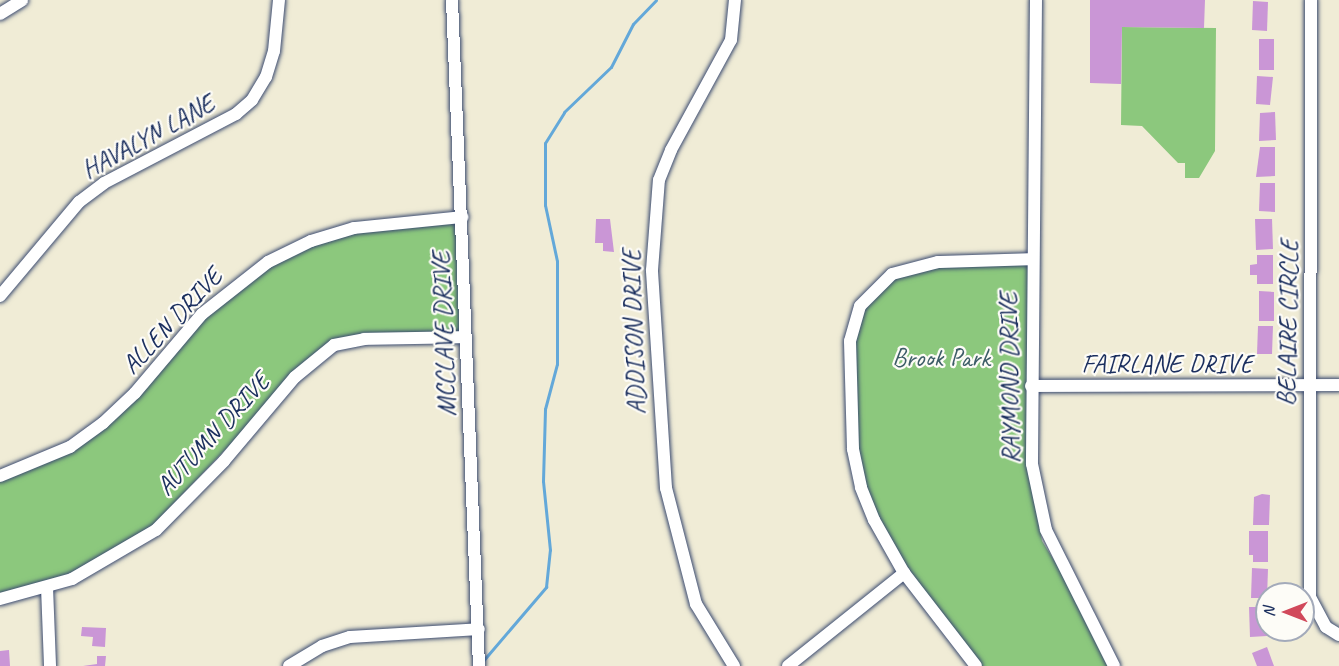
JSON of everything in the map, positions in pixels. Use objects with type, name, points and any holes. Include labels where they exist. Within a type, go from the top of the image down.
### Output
[{"type":"street","points":[[0,14],[22,0]]},
{"type":"street","name":"HAVALYN LANE","points":[[0,296],[79,202],[144,159],[236,114],[252,100],[266,77],[274,51],[279,0]]},
{"type":"street","name":"MCCLAVE DRIVE","points":[[452,0],[479,662]]},
{"type":"street","name":"ADDISON DRIVE","points":[[734,666],[696,604],[666,488],[652,270],[659,180],[671,150],[731,40],[735,0]]},
{"type":"street","name":"RAYMOND DRIVE","points":[[1036,0],[1030,386],[1037,502],[1046,530],[1114,666]]},
{"type":"street","name":"BELAIRE CIRCLE","points":[[1311,0],[1310,597],[1326,627],[1339,635]]},
{"type":"street","name":"ALLEN DRIVE","points":[[0,476],[70,447],[103,423],[135,393],[202,314],[268,262],[310,241],[354,228],[462,217]]},
{"type":"street","points":[[976,666],[904,573],[874,520],[861,487],[853,449],[850,341],[860,306],[892,273],[915,266],[1031,259]]},
{"type":"street","name":"AUTUMN DRIVE","points":[[0,599],[48,587],[105,563],[156,530],[224,461],[295,377],[334,345],[364,339],[466,337]]},
{"type":"street","name":"FAIRLANE DRIVE","points":[[1030,386],[1339,385]]},
{"type":"street","points":[[788,666],[904,573]]},
{"type":"street","points":[[48,587],[50,666]]},
{"type":"street","points":[[290,666],[322,646],[350,637],[479,629]]},
{"type":"green space","points":[[1122,27],[1216,28],[1215,151],[1199,178],[1185,178],[1185,163],[1178,163],[1142,126],[1121,125]]},
{"type":"green space","points":[[463,215],[466,334],[356,339],[317,354],[127,552],[0,600],[0,476],[58,453],[134,397],[195,320],[302,245],[363,227]]},
{"type":"green space","name":"Brook Park","points":[[1034,260],[1027,449],[1042,541],[1080,602],[1108,666],[977,666],[870,514],[853,449],[852,327],[881,284],[933,265]]},
{"type":"building","points":[[1090,0],[1205,0],[1204,28],[1122,27],[1121,84],[1090,83]]},
{"type":"building","points":[[1253,1],[1268,2],[1267,31],[1252,30]]},
{"type":"building","points":[[1259,39],[1274,39],[1274,70],[1259,70]]},
{"type":"building","points":[[1257,76],[1273,77],[1270,105],[1256,104]]},
{"type":"building","points":[[1275,112],[1276,140],[1259,141],[1260,113]]},
{"type":"building","points":[[1260,147],[1275,147],[1275,176],[1256,177]]},
{"type":"building","points":[[1260,183],[1275,183],[1275,212],[1259,211]]},
{"type":"building","points":[[596,219],[610,219],[614,252],[603,251],[603,243],[595,243]]},
{"type":"building","points":[[1255,219],[1272,219],[1273,249],[1256,250]]},
{"type":"building","points":[[1257,255],[1273,255],[1273,284],[1257,284],[1257,275],[1250,275],[1250,265],[1257,264]]},
{"type":"building","points":[[1259,291],[1274,292],[1274,321],[1259,321]]},
{"type":"building","points":[[1258,326],[1273,326],[1272,354],[1257,354]]},
{"type":"building","points":[[1262,494],[1270,495],[1269,525],[1253,525],[1254,497]]},
{"type":"building","points":[[1249,531],[1268,531],[1268,562],[1253,562],[1253,555],[1249,555]]},
{"type":"building","points":[[1252,568],[1268,569],[1268,582],[1255,582],[1255,598],[1251,598]]},
{"type":"building","points":[[1249,607],[1255,607],[1255,637],[1250,637]]},
{"type":"building","points":[[82,627],[106,628],[105,647],[92,646],[93,637],[81,636]]},
{"type":"building","points":[[1267,647],[1274,666],[1257,666],[1252,653]]},
{"type":"building","points":[[9,650],[10,666],[0,666],[0,651]]},
{"type":"building","points":[[97,656],[106,656],[105,666],[83,666],[97,664]]},
{"type":"waterway","points":[[482,662],[546,587],[550,550],[543,481],[545,409],[557,364],[557,261],[545,205],[545,143],[564,112],[611,67],[633,24],[656,0]]}]
